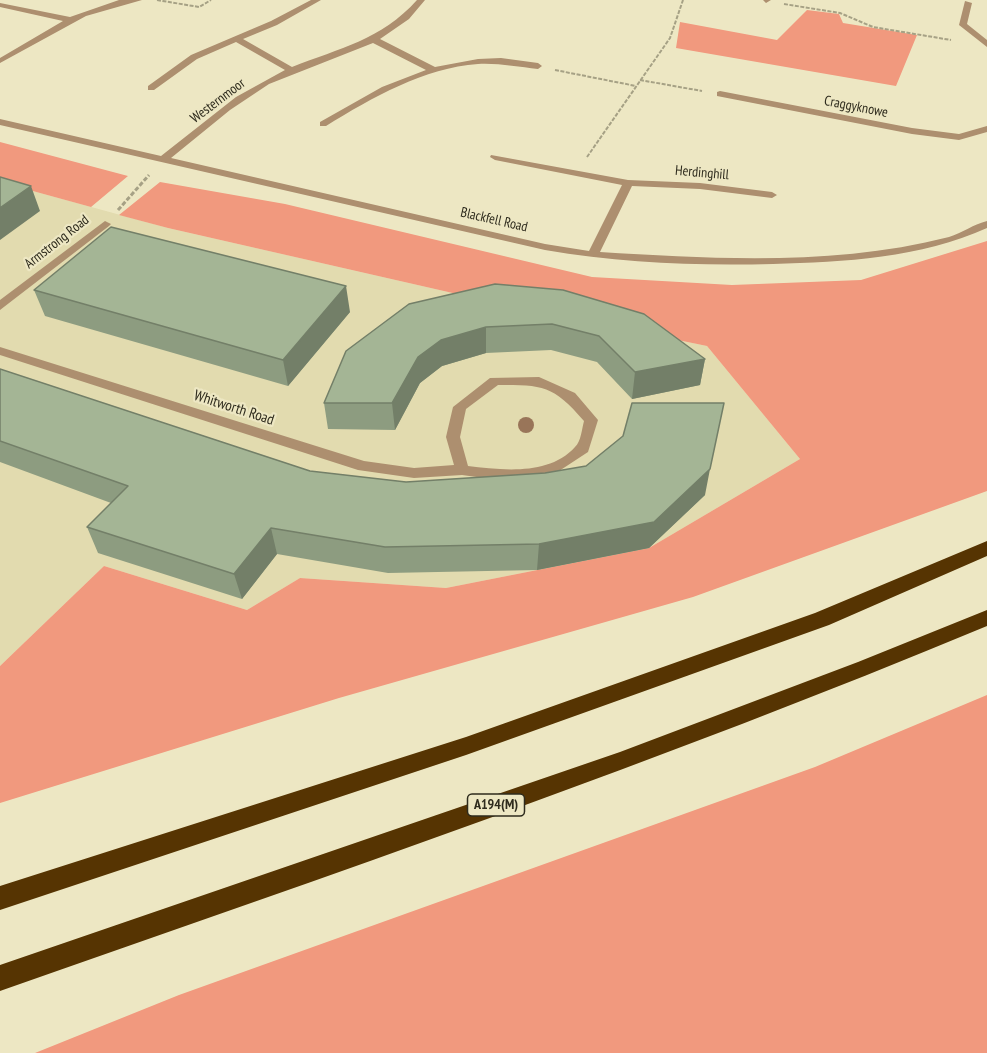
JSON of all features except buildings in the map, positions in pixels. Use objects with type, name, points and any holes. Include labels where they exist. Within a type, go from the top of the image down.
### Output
[{"type":"highway","points":[[0,898],[466,746],[822,619],[987,548]]},
{"type":"highway","name":"A194(M)","points":[[0,978],[504,802],[862,671],[987,618]]},
{"type":"highway","points":[[0,891],[84,870]]},
{"type":"street","points":[[1,61],[90,10],[119,1],[138,0]]},
{"type":"street","points":[[151,88],[194,57],[301,10],[317,0]]},
{"type":"street","name":"Westernmoor","points":[[164,159],[242,98],[267,82],[292,70],[375,40],[402,23],[422,0]]},
{"type":"street","points":[[968,3],[963,25],[984,42]]},
{"type":"street","points":[[0,4],[71,20]]},
{"type":"street","points":[[237,39],[292,70]]},
{"type":"street","points":[[375,40],[435,71]]},
{"type":"street","points":[[323,124],[374,94],[435,71],[482,62],[501,61],[538,66]]},
{"type":"street","name":"Craggyknowe","points":[[720,94],[912,131],[959,136],[987,129]]},
{"type":"street","name":"Blackfell Road","points":[[0,122],[533,244],[593,255],[702,262],[846,259],[954,239],[987,225]]},
{"type":"street","name":"Herdinghill","points":[[495,157],[628,183],[700,186],[772,195]]},
{"type":"street","points":[[593,255],[628,183]]},
{"type":"street","name":"Armstrong Road","points":[[0,306],[105,224]]},
{"type":"street","name":"Whitworth Road","points":[[0,351],[363,466],[414,473],[462,470],[506,476],[556,468],[583,449],[591,420],[570,396],[539,381],[495,381],[460,407],[453,437],[462,470]]},
{"type":"path","points":[[138,0],[164,0],[199,8],[211,0]]},
{"type":"path","points":[[576,173],[669,38],[683,0]]},
{"type":"path","points":[[766,1],[840,13],[873,27],[966,42],[984,42]]},
{"type":"path","points":[[538,66],[636,86]]},
{"type":"path","points":[[640,80],[720,94]]},
{"type":"path","points":[[105,224],[164,159]]},
{"type":"shaded area","points":[[807,10],[839,14],[843,23],[917,35],[896,86],[676,48],[680,22],[777,40]]},
{"type":"shaded area","points":[[0,142],[128,176],[91,207],[0,182]]},
{"type":"shaded area","points":[[0,182],[168,228],[492,302],[707,346],[800,459],[649,548],[446,588],[300,578],[247,610],[104,566],[0,666]]},
{"type":"shaded area","points":[[160,182],[285,204],[592,277],[732,285],[861,280],[987,241],[987,491],[693,597],[339,698],[0,803],[0,666],[104,566],[247,610],[300,578],[446,588],[649,548],[800,459],[707,346],[492,302],[119,215]]},
{"type":"shaded area","points":[[987,695],[987,1053],[35,1053],[179,995],[815,767]]}]
